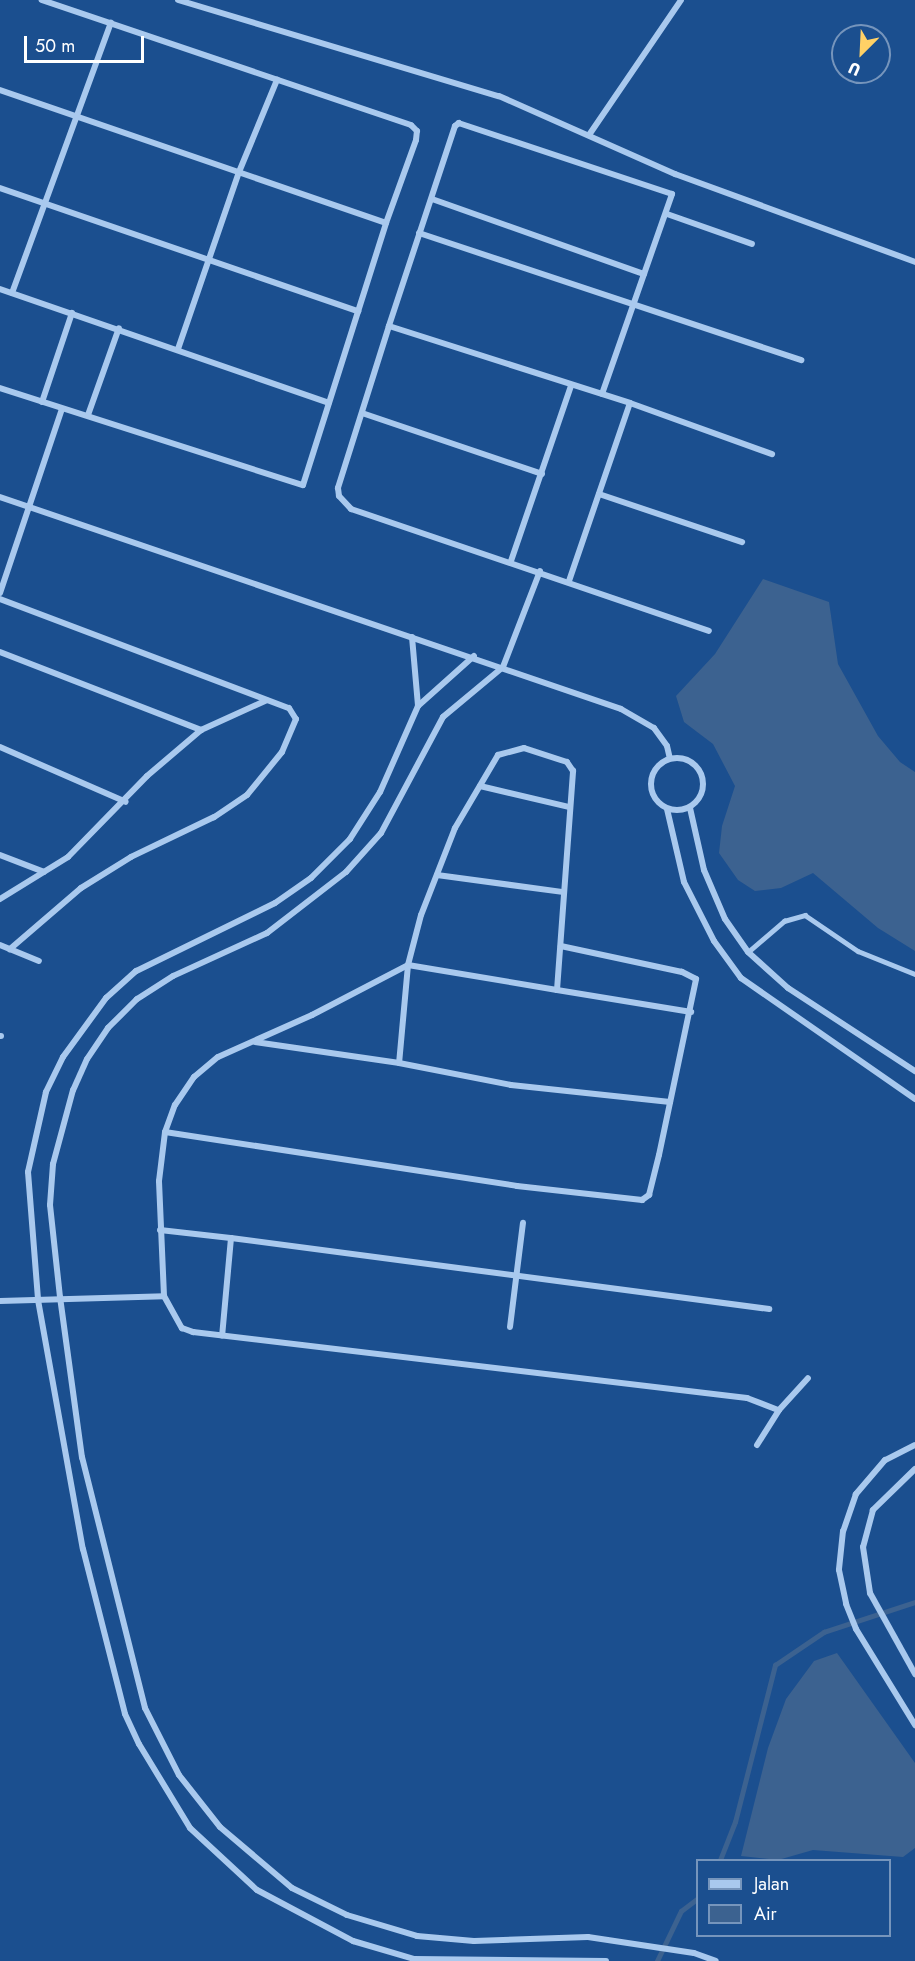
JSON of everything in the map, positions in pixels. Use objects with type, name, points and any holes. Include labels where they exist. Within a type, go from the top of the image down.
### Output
[{"type":"street","points":[[0,388],[303,484],[417,131],[411,125],[42,0]]},
{"type":"street","points":[[178,0],[458,83],[589,135],[675,174],[915,262]]},
{"type":"street","points":[[589,135],[681,0]]},
{"type":"street","points":[[12,293],[75,115],[111,23]]},
{"type":"street","points":[[178,350],[239,172],[277,80]]},
{"type":"street","points":[[0,90],[386,223]]},
{"type":"street","points":[[602,394],[673,198],[668,191],[465,123],[454,126],[338,488],[346,506],[569,580],[709,631]]},
{"type":"street","points":[[0,188],[358,311]]},
{"type":"street","points":[[432,199],[644,274]]},
{"type":"street","points":[[667,214],[752,244]]},
{"type":"street","points":[[419,233],[801,360]]},
{"type":"street","points":[[0,289],[119,328],[329,403]]},
{"type":"street","points":[[42,402],[72,313]]},
{"type":"street","points":[[389,326],[630,403],[772,454]]},
{"type":"street","points":[[88,415],[119,328]]},
{"type":"street","points":[[511,561],[571,386]]},
{"type":"street","points":[[569,580],[630,403]]},
{"type":"street","points":[[0,593],[62,409]]},
{"type":"street","points":[[362,413],[542,474]]},
{"type":"street","points":[[599,494],[742,542]]},
{"type":"street","points":[[0,497],[474,656],[639,717],[654,728],[667,746],[670,759]]},
{"type":"street","points":[[540,571],[503,667],[443,717],[381,833],[346,872],[267,933],[173,976],[137,999],[108,1028],[73,1090],[54,1164],[50,1205],[60,1297],[82,1457],[145,1708],[179,1775],[220,1827],[292,1888],[357,1918],[417,1936],[474,1941],[588,1937],[694,1953],[716,1961]]},
{"type":"street","points":[[0,600],[294,711],[294,729],[282,752],[247,795],[81,888],[10,949]]},
{"type":"street","points":[[412,637],[418,706]]},
{"type":"street","points":[[0,652],[201,730]]},
{"type":"street","points":[[474,656],[418,706],[380,792],[350,839],[311,878],[238,924],[183,945],[136,971],[106,998],[63,1057],[46,1092],[28,1172],[38,1300],[83,1549],[125,1714],[139,1744],[190,1828],[256,1890],[353,1941],[414,1959],[587,1958],[606,1961]]},
{"type":"street","points":[[0,899],[68,856],[126,802],[147,776],[201,730],[268,700]]},
{"type":"street","points":[[0,747],[126,802]]},
{"type":"street","points":[[399,1063],[408,965],[455,828],[498,755],[524,748],[572,766],[557,990]]},
{"type":"street","points":[[668,809],[690,808],[700,797],[702,774],[692,762],[670,759],[657,766],[651,779],[652,794],[668,809],[684,882],[714,941],[741,978],[915,1099]]},
{"type":"street","points":[[480,786],[569,807]]},
{"type":"street","points":[[690,808],[704,870],[725,919],[748,952],[788,988],[915,1071]]},
{"type":"street","points":[[0,855],[44,872]]},
{"type":"street","points":[[437,875],[562,892]]},
{"type":"street","points":[[0,945],[39,961]]},
{"type":"street","points":[[165,1132],[517,1186],[642,1200],[649,1195],[697,987],[693,976],[561,946]]},
{"type":"street","points":[[691,1012],[447,975],[408,965],[218,1057],[194,1077],[174,1104],[165,1132],[159,1181],[164,1296],[182,1328],[222,1336],[747,1398],[779,1410]]},
{"type":"street","points":[[253,1042],[399,1063],[511,1085],[670,1102]]},
{"type":"street","points":[[510,1327],[523,1223]]},
{"type":"street","points":[[160,1230],[769,1309]]},
{"type":"street","points":[[222,1336],[231,1238]]},
{"type":"street","points":[[0,1301],[60,1297],[164,1296]]},
{"type":"street","points":[[757,1445],[779,1410],[808,1378]]},
{"type":"street","points":[[915,1445],[885,1460],[856,1494],[843,1531],[839,1570],[846,1604],[899,1705],[915,1725]]},
{"type":"street","points":[[915,1469],[873,1510],[863,1547],[864,1572],[882,1618],[915,1674]]},
{"type":"lane","points":[[748,952],[784,921],[805,915],[858,951],[915,974]]},
{"type":"water","points":[[763,579],[829,602],[838,664],[878,736],[900,762],[915,772],[915,951],[878,928],[813,873],[781,888],[755,891],[738,880],[719,853],[722,826],[735,786],[713,744],[684,722],[676,696],[715,654]]},
{"type":"water","points":[[837,1653],[915,1763],[915,1848],[903,1857],[813,1850],[782,1859],[741,1856],[768,1748],[786,1699],[814,1661]]},
{"type":"waterway","points":[[720,1859],[735,1822],[775,1665],[824,1632],[915,1602]]},
{"type":"waterway","points":[[657,1961],[681,1911],[696,1900]]}]
